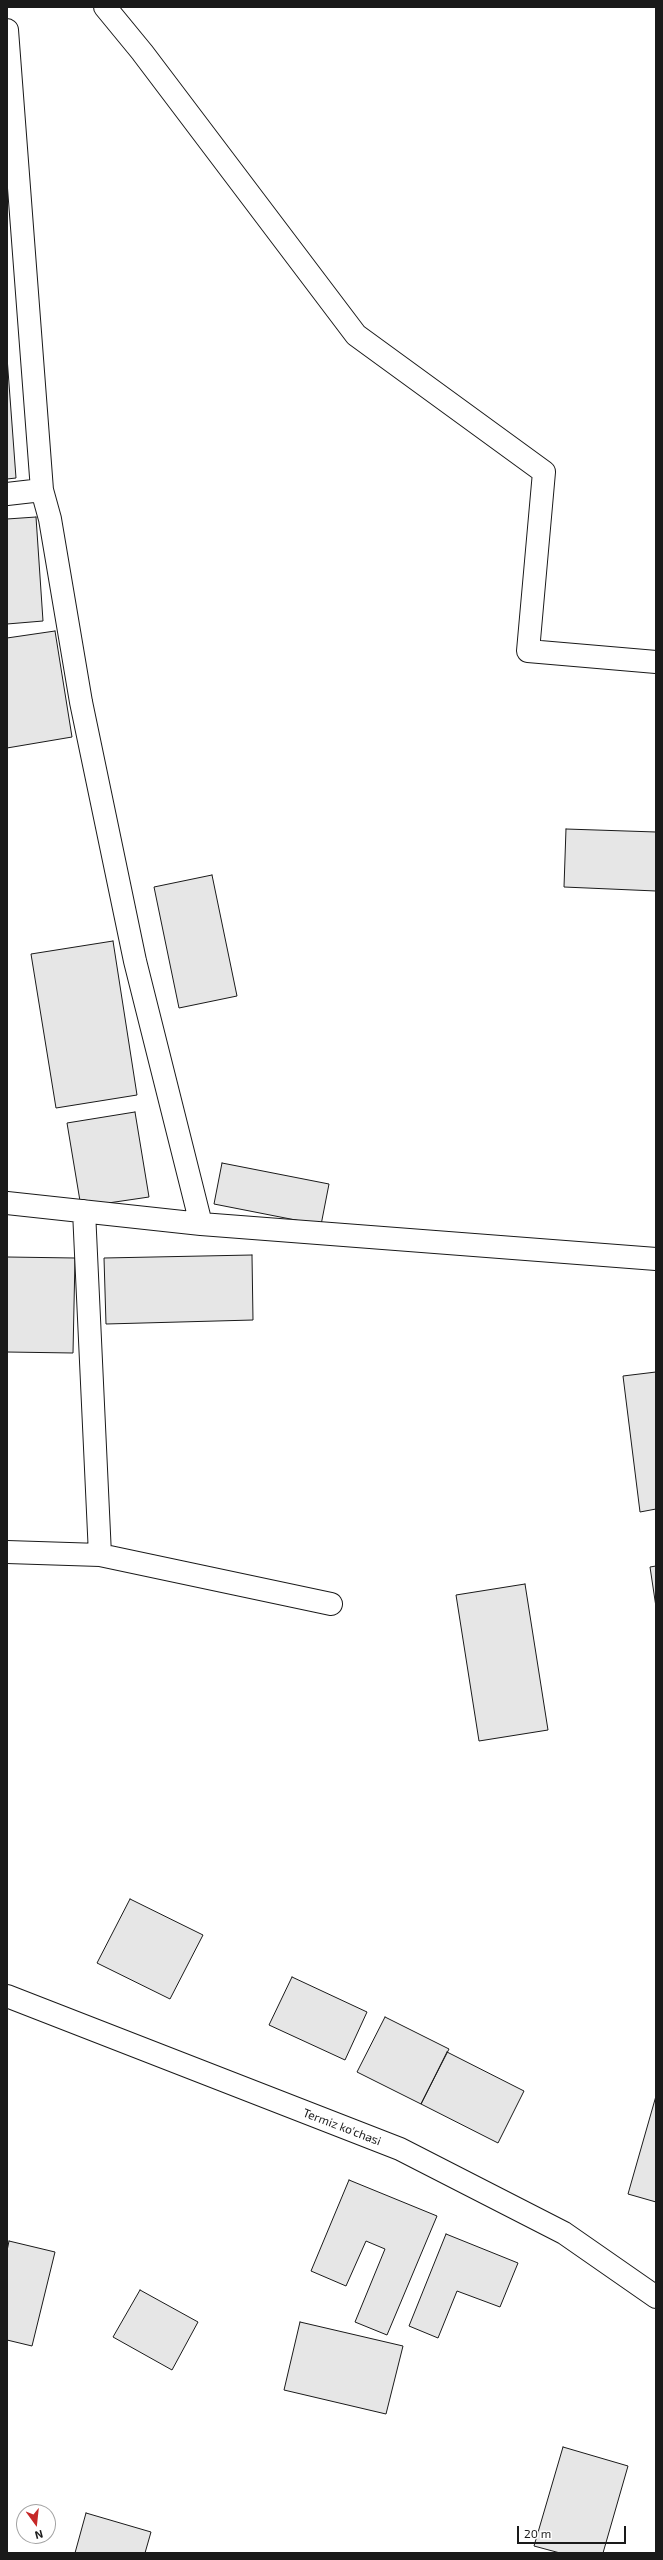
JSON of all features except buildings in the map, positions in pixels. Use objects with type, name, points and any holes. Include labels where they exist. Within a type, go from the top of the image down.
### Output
[{"type":"street","points":[[105,7],[146,58],[356,335],[544,472],[528,651],[656,662]]},
{"type":"street","points":[[7,30],[42,490],[50,519],[81,702],[135,961],[201,1224]]},
{"type":"street","points":[[7,494],[42,490]]},
{"type":"street","points":[[7,1203],[201,1224],[656,1259]]},
{"type":"street","points":[[84,1211],[100,1555]]},
{"type":"street","points":[[7,1552],[100,1555],[331,1604]]},
{"type":"street","name":"Termiz ko'chasi","points":[[7,1996],[400,2149],[564,2233],[656,2297]]}]
